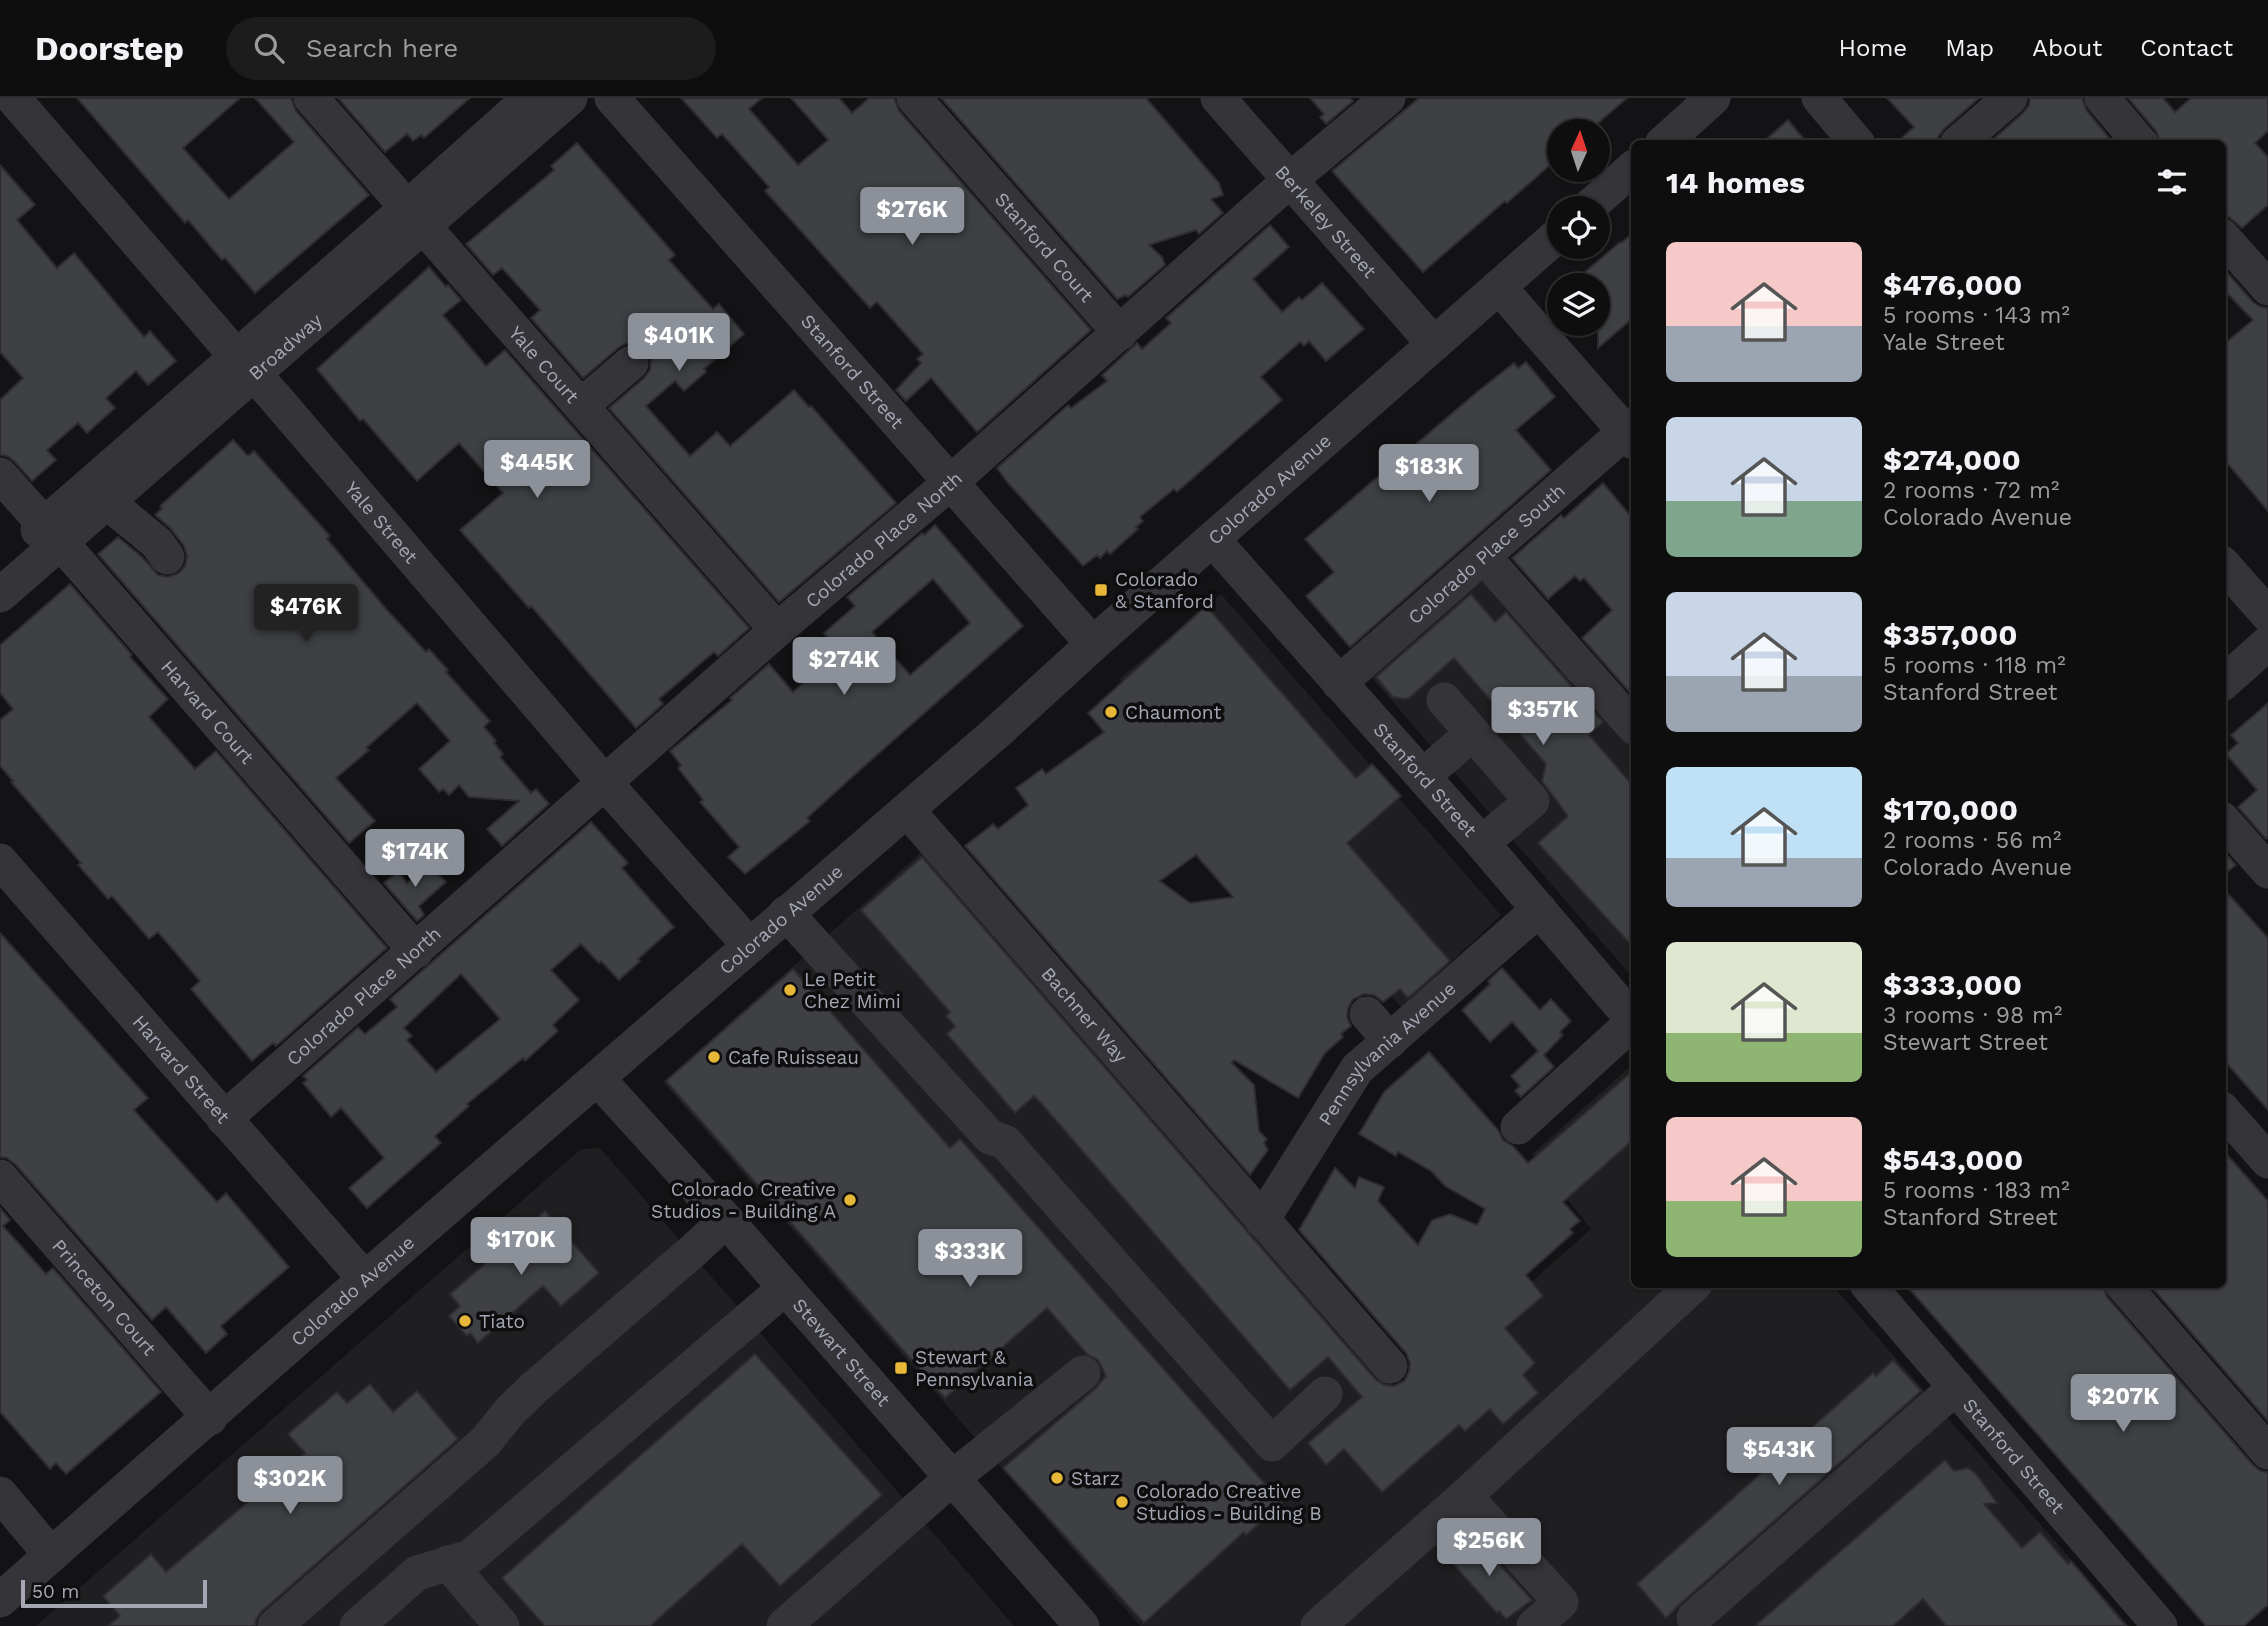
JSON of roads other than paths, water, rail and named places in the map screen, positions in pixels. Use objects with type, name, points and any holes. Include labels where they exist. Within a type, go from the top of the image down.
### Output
[{"type":"street","name":"Yale Street","points":[[13,98],[605,783],[750,946]]},
{"type":"street","name":"Yale Court","points":[[311,98],[777,630]]},
{"type":"street","name":"Broadway","points":[[415,218],[530,98]]},
{"type":"street","name":"Broadway","points":[[0,595],[52,533],[415,218],[570,98]]},
{"type":"street","name":"Stanford Street","points":[[612,98],[1093,644]]},
{"type":"street","name":"Stanford Court","points":[[914,98],[1121,333]]},
{"type":"street","name":"Berkeley Street","points":[[1218,98],[1434,344]]},
{"type":"street","name":"Colorado Place North","points":[[225,1119],[777,630],[951,482],[1290,180],[1388,98]]},
{"type":"street","points":[[1666,140],[1713,98]]},
{"type":"street","points":[[1819,98],[1855,140]]},
{"type":"street","points":[[1962,140],[2010,98]]},
{"type":"street","points":[[2102,98],[2138,140]]},
{"type":"street","points":[[1601,196],[1631,170]]},
{"type":"street","points":[[2226,241],[2268,288]]},
{"type":"street","name":"Colorado Avenue","points":[[0,1600],[365,1279],[998,731],[1093,644],[1547,245]]},
{"type":"street","points":[[1499,287],[1631,432]]},
{"type":"street","points":[[581,406],[631,363]]},
{"type":"street","name":"Broadway","points":[[0,563],[107,502],[246,366]]},
{"type":"street","name":"Colorado Place South","points":[[1339,683],[1631,434]]},
{"type":"street","name":"Harvard Court","points":[[0,475],[416,951]]},
{"type":"street","points":[[107,502],[157,543],[167,557]]},
{"type":"street","name":"Stanford Street","points":[[1213,540],[1482,843],[1631,1017]]},
{"type":"street","points":[[1484,557],[1631,724]]},
{"type":"street","points":[[2226,568],[2268,615]]},
{"type":"street","points":[[2226,680],[2268,643]]},
{"type":"street","points":[[1444,700],[1532,801],[1482,843]]},
{"type":"street","points":[[1423,776],[1473,733]]},
{"type":"street","name":"Bachner Way","points":[[906,810],[1390,1366]]},
{"type":"street","points":[[2226,824],[2268,871]]},
{"type":"street","name":"Harvard Street","points":[[0,861],[365,1279]]},
{"type":"street","name":"Pennsylvania Avenue","points":[[1262,1220],[1357,1069],[1539,909]]},
{"type":"street","points":[[786,914],[990,1137],[1004,1142],[1272,1444],[1325,1394]]},
{"type":"street","points":[[1367,1014],[1390,1041]]},
{"type":"street","points":[[1518,1127],[1631,1024]]},
{"type":"street","name":"Stewart Street","points":[[598,1079],[726,1220],[1082,1626]]},
{"type":"street","points":[[2226,1114],[2268,1161]]},
{"type":"street","name":"Princeton Court","points":[[0,1177],[209,1418]]},
{"type":"street","points":[[275,1626],[485,1442],[510,1410],[726,1220]]},
{"type":"street","points":[[357,1626],[417,1573],[470,1557],[785,1288]]},
{"type":"street","points":[[1323,1624],[1691,1288]]},
{"type":"street","name":"Stanford Street","points":[[1870,1288],[2160,1626]]},
{"type":"street","points":[[2125,1288],[2268,1452]]},
{"type":"street","points":[[785,1626],[951,1479],[1083,1373]]},
{"type":"street","points":[[1694,1618],[1956,1387]]},
{"type":"street","points":[[0,1494],[51,1555]]},
{"type":"street","points":[[1465,1496],[1562,1602],[1534,1626]]},
{"type":"street","points":[[447,1563],[502,1626]]},
{"type":"place","name":"Colorado & Stanford","points":[[1101,590]]},
{"type":"place","name":"Chaumont","points":[[1111,712]]},
{"type":"place","name":"Le Petit Chez Mimi","points":[[790,990]]},
{"type":"place","name":"Cafe Ruisseau","points":[[714,1057]]},
{"type":"place","name":"Colorado Creative Studios - Building A","points":[[850,1200]]},
{"type":"place","name":"Tiato","points":[[465,1321]]},
{"type":"place","name":"Stewart & Pennsylvania","points":[[901,1368]]},
{"type":"place","name":"Starz","points":[[1057,1478]]},
{"type":"place","name":"Colorado Creative Studios - Building B","points":[[1122,1502]]}]
